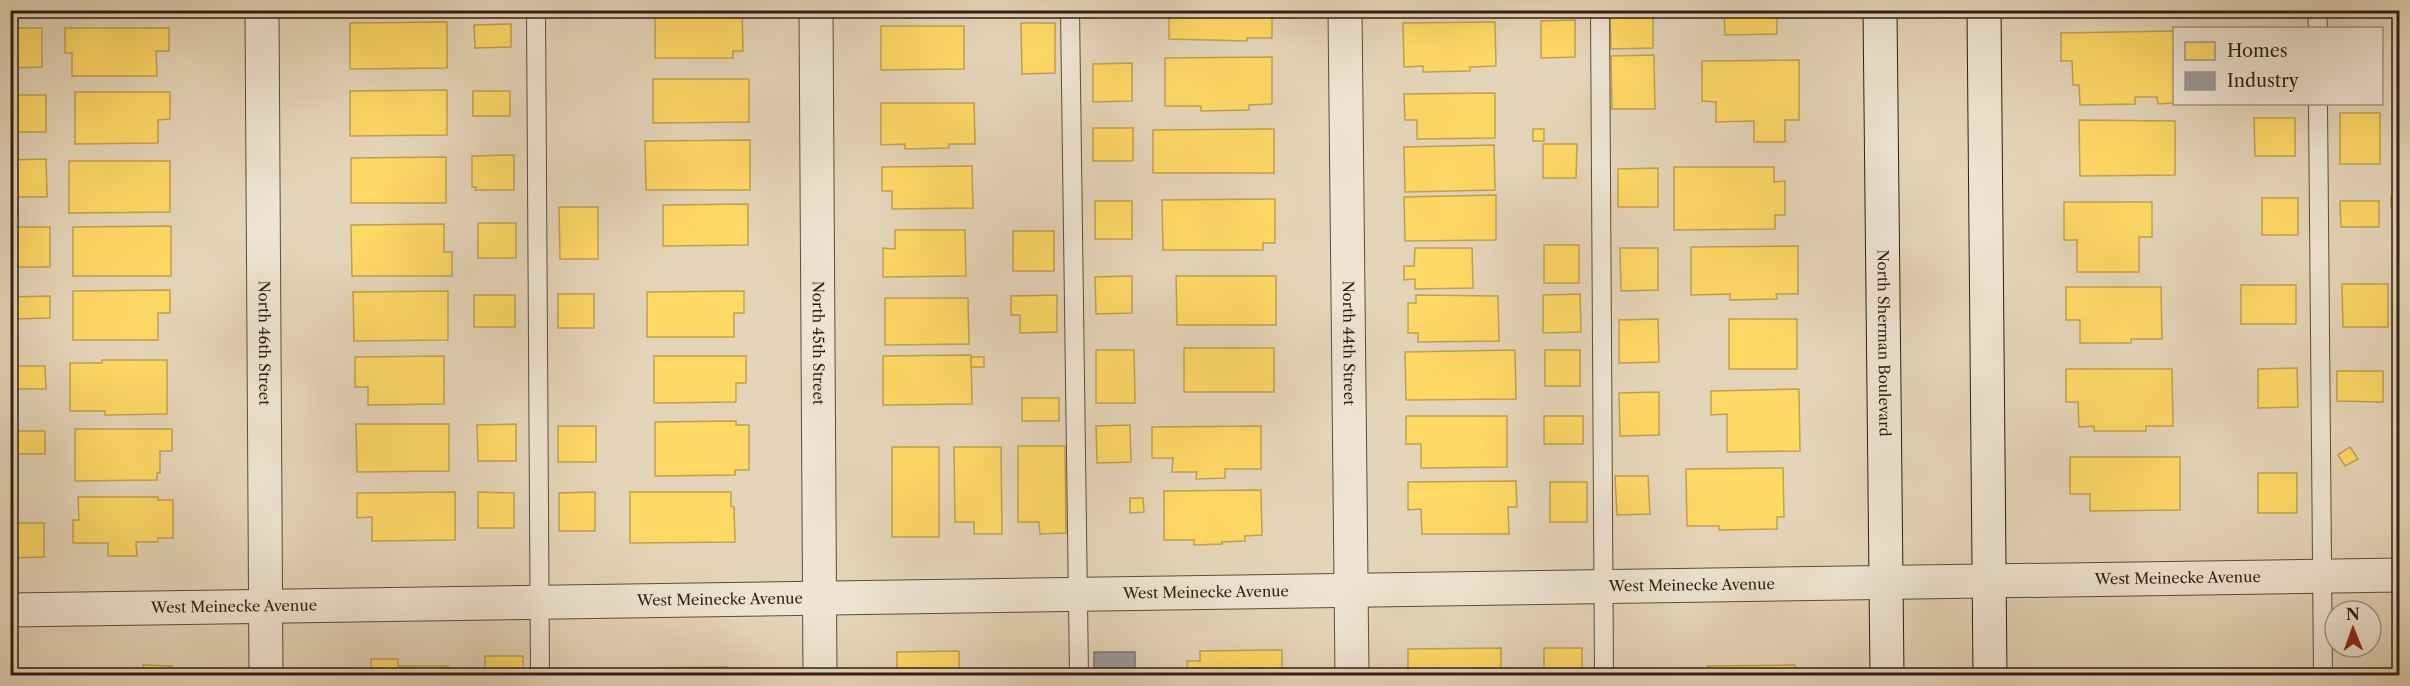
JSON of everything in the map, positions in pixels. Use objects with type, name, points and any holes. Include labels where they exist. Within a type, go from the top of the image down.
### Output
[{"type":"street","name":"North 46th Street","points":[[262,10],[266,675]]},
{"type":"street","name":"North 45th Street","points":[[816,10],[820,675]]},
{"type":"street","name":"North 44th Street","points":[[1345,10],[1352,675]]},
{"type":"street","name":"North Sherman Boulevard","points":[[1880,10],[1887,675]]},
{"type":"street","points":[[1984,10],[1990,675]]},
{"type":"street","name":"West Meinecke Avenue","points":[[10,610],[2400,575]]},
{"type":"lane","points":[[536,10],[540,675]]},
{"type":"lane","points":[[1070,10],[1079,675]]},
{"type":"lane","points":[[1600,10],[1604,675]]},
{"type":"lane","points":[[2317,10],[2318,27]]},
{"type":"lane","points":[[2318,105],[2323,675]]},
{"type":"building: Homes","points":[[82,10],[169,10],[169,15],[82,15]]},
{"type":"building: Homes","points":[[742,10],[743,51],[733,51],[733,58],[655,58],[655,11]]},
{"type":"building: Homes","points":[[1169,10],[1272,10],[1272,38],[1247,38],[1247,41],[1169,39]]},
{"type":"building: Homes","points":[[1610,10],[1653,10],[1653,48],[1611,49]]},
{"type":"building: Homes","points":[[1724,10],[1790,10],[1790,16],[1777,16],[1777,34],[1725,35]]},
{"type":"building: Homes","points":[[2091,10],[2121,10],[2121,14],[2091,14]]},
{"type":"building: Homes","points":[[1575,20],[1575,57],[1541,58],[1541,21]]},
{"type":"building: Homes","points":[[447,22],[447,68],[350,69],[350,23]]},
{"type":"building: Homes","points":[[1495,22],[1496,66],[1470,67],[1470,71],[1423,72],[1423,66],[1404,67],[1403,23]]},
{"type":"building: Homes","points":[[1021,23],[1055,23],[1055,73],[1022,74]]},
{"type":"building: Homes","points":[[511,24],[511,47],[475,48],[474,25]]},
{"type":"building: Homes","points":[[881,26],[964,26],[964,69],[881,70]]},
{"type":"building: Homes","points":[[10,28],[42,28],[42,67],[10,68]]},
{"type":"building: Homes","points":[[65,28],[169,28],[169,51],[156,51],[157,76],[72,76],[72,53],[65,53]]},
{"type":"building: Homes","points":[[2173,31],[2173,103],[2158,104],[2157,97],[2135,97],[2135,104],[2080,105],[2079,85],[2073,85],[2072,61],[2061,61],[2061,33]]},
{"type":"building: Homes","points":[[1654,55],[1655,109],[1612,109],[1611,56]]},
{"type":"building: Homes","points":[[1272,57],[1272,104],[1249,105],[1249,110],[1201,111],[1201,106],[1165,106],[1165,58]]},
{"type":"building: Homes","points":[[1799,60],[1799,120],[1785,120],[1785,142],[1754,142],[1754,121],[1716,122],[1716,102],[1702,101],[1702,61]]},
{"type":"building: Homes","points":[[1132,63],[1132,101],[1093,102],[1093,64]]},
{"type":"building: Homes","points":[[653,79],[749,79],[749,122],[653,123]]},
{"type":"building: Homes","points":[[447,90],[447,135],[350,136],[350,91]]},
{"type":"building: Homes","points":[[473,91],[510,91],[510,116],[473,116]]},
{"type":"building: Homes","points":[[75,92],[170,92],[170,119],[158,120],[158,143],[75,144]]},
{"type":"building: Homes","points":[[1495,93],[1495,138],[1417,139],[1417,120],[1405,120],[1404,94]]},
{"type":"building: Homes","points":[[11,95],[46,95],[46,132],[11,132]]},
{"type":"building: Homes","points":[[881,103],[974,103],[975,144],[949,144],[949,148],[905,149],[905,144],[881,145]]},
{"type":"building: Homes","points":[[2340,113],[2380,113],[2380,164],[2340,164]]},
{"type":"building: Homes","points":[[2254,118],[2295,118],[2295,156],[2255,156]]},
{"type":"building: Homes","points":[[2079,120],[2175,121],[2175,175],[2080,176]]},
{"type":"building: Homes","points":[[1093,128],[1133,128],[1133,161],[1093,161]]},
{"type":"building: Homes","points":[[1274,129],[1274,173],[1153,173],[1153,130]]},
{"type":"building: Homes","points":[[1533,129],[1544,129],[1544,141],[1533,141]]},
{"type":"building: Homes","points":[[750,140],[750,190],[646,190],[645,141]]},
{"type":"building: Homes","points":[[1543,144],[1577,144],[1576,178],[1543,178]]},
{"type":"building: Homes","points":[[1494,145],[1495,190],[1405,192],[1404,147]]},
{"type":"building: Homes","points":[[514,155],[514,190],[475,190],[476,187],[472,187],[472,156]]},
{"type":"building: Homes","points":[[446,157],[446,203],[351,203],[351,158]]},
{"type":"building: Homes","points":[[46,159],[47,197],[10,197],[10,160]]},
{"type":"building: Homes","points":[[69,161],[170,161],[170,212],[69,213]]},
{"type":"building: Homes","points":[[972,166],[973,208],[892,209],[892,191],[882,191],[882,167]]},
{"type":"building: Homes","points":[[1674,167],[1774,167],[1774,182],[1785,181],[1785,215],[1775,215],[1775,229],[1674,230]]},
{"type":"building: Homes","points":[[1658,168],[1658,207],[1618,207],[1618,169]]},
{"type":"building: Homes","points":[[1496,195],[1496,240],[1405,241],[1404,197]]},
{"type":"building: Homes","points":[[2391,196],[2400,196],[2400,207],[2391,207]]},
{"type":"building: Homes","points":[[2262,198],[2298,198],[2298,235],[2262,235]]},
{"type":"building: Homes","points":[[1275,199],[1275,243],[1263,243],[1263,250],[1163,250],[1162,200]]},
{"type":"building: Homes","points":[[1095,201],[1132,201],[1132,239],[1095,239]]},
{"type":"building: Homes","points":[[2340,201],[2379,201],[2379,227],[2341,227]]},
{"type":"building: Homes","points":[[2064,202],[2152,202],[2152,237],[2139,237],[2139,272],[2077,272],[2077,240],[2064,240]]},
{"type":"building: Homes","points":[[748,204],[748,245],[663,246],[663,205]]},
{"type":"building: Homes","points":[[559,207],[598,207],[598,259],[560,259]]},
{"type":"building: Homes","points":[[478,223],[516,223],[516,258],[478,258]]},
{"type":"building: Homes","points":[[444,224],[444,252],[452,252],[452,276],[352,276],[351,225]]},
{"type":"building: Homes","points":[[171,226],[171,276],[73,276],[73,227]]},
{"type":"building: Homes","points":[[10,227],[50,227],[50,267],[10,267]]},
{"type":"building: Homes","points":[[895,230],[965,230],[966,276],[883,277],[883,248],[895,249]]},
{"type":"building: Homes","points":[[1013,231],[1054,231],[1054,271],[1013,271]]},
{"type":"building: Homes","points":[[1544,245],[1579,245],[1579,283],[1544,283]]},
{"type":"building: Homes","points":[[1798,246],[1798,294],[1776,294],[1777,299],[1730,300],[1730,294],[1691,295],[1691,247]]},
{"type":"building: Homes","points":[[1415,248],[1472,248],[1473,288],[1415,289],[1415,279],[1404,280],[1404,266],[1414,266]]},
{"type":"building: Homes","points":[[1620,248],[1658,248],[1658,290],[1621,291]]},
{"type":"building: Homes","points":[[1132,276],[1132,313],[1096,314],[1095,277]]},
{"type":"building: Homes","points":[[1176,276],[1276,276],[1276,325],[1177,325]]},
{"type":"building: Homes","points":[[2342,284],[2388,284],[2388,327],[2343,327]]},
{"type":"building: Homes","points":[[2241,285],[2296,285],[2296,324],[2241,324]]},
{"type":"building: Homes","points":[[2066,287],[2161,287],[2162,339],[2131,339],[2131,343],[2080,343],[2080,320],[2066,320]]},
{"type":"building: Homes","points":[[170,290],[170,313],[158,313],[158,340],[73,340],[73,291]]},
{"type":"building: Homes","points":[[448,291],[448,340],[354,341],[353,292]]},
{"type":"building: Homes","points":[[744,291],[744,313],[734,313],[734,337],[647,337],[647,292]]},
{"type":"building: Homes","points":[[558,294],[594,294],[594,328],[558,328]]},
{"type":"building: Homes","points":[[1580,294],[1581,332],[1543,333],[1543,295]]},
{"type":"building: Homes","points":[[474,295],[515,295],[515,327],[474,327]]},
{"type":"building: Homes","points":[[1057,295],[1057,332],[1020,333],[1020,315],[1011,315],[1011,296]]},
{"type":"building: Homes","points":[[1416,295],[1498,296],[1499,341],[1418,342],[1418,333],[1408,333],[1408,303],[1416,303]]},
{"type":"building: Homes","points":[[50,296],[50,318],[12,319],[11,297]]},
{"type":"building: Homes","points":[[885,298],[968,298],[969,344],[885,345]]},
{"type":"building: Homes","points":[[1658,319],[1659,362],[1619,363],[1619,320]]},
{"type":"building: Homes","points":[[1729,319],[1797,319],[1797,369],[1729,369]]},
{"type":"building: Homes","points":[[1184,348],[1274,348],[1274,392],[1184,392]]},
{"type":"building: Homes","points":[[1096,350],[1134,350],[1135,403],[1096,403]]},
{"type":"building: Homes","points":[[1515,350],[1516,399],[1406,400],[1405,352]]},
{"type":"building: Homes","points":[[1545,350],[1580,350],[1580,386],[1545,386]]},
{"type":"building: Homes","points":[[971,355],[972,404],[883,405],[883,356]]},
{"type":"building: Homes","points":[[444,356],[444,404],[368,405],[368,387],[355,387],[355,357]]},
{"type":"building: Homes","points":[[654,356],[746,356],[746,383],[736,383],[736,402],[654,403]]},
{"type":"building: Homes","points":[[971,357],[984,357],[984,367],[971,367]]},
{"type":"building: Homes","points":[[102,360],[167,360],[167,414],[105,415],[105,411],[70,411],[70,363],[102,363]]},
{"type":"building: Homes","points":[[10,366],[45,366],[46,389],[10,389]]},
{"type":"building: Homes","points":[[2297,368],[2298,407],[2258,408],[2258,369]]},
{"type":"building: Homes","points":[[2066,369],[2172,369],[2173,426],[2146,426],[2146,431],[2094,431],[2094,426],[2079,427],[2078,402],[2066,402]]},
{"type":"building: Homes","points":[[2337,371],[2383,371],[2383,402],[2337,401]]},
{"type":"building: Homes","points":[[1799,389],[1800,451],[1727,452],[1727,414],[1711,415],[1711,391]]},
{"type":"building: Homes","points":[[1659,392],[1659,435],[1620,436],[1619,393]]},
{"type":"building: Homes","points":[[1022,398],[1059,398],[1059,421],[1022,421]]},
{"type":"building: Homes","points":[[1406,416],[1507,416],[1507,467],[1421,468],[1421,444],[1406,444]]},
{"type":"building: Homes","points":[[1544,416],[1583,416],[1583,444],[1544,444]]},
{"type":"building: Homes","points":[[736,421],[736,425],[749,425],[749,470],[735,470],[735,475],[655,476],[655,422]]},
{"type":"building: Homes","points":[[356,424],[449,424],[449,471],[357,472]]},
{"type":"building: Homes","points":[[516,424],[516,461],[478,461],[477,425]]},
{"type":"building: Homes","points":[[1130,425],[1131,462],[1097,463],[1096,426]]},
{"type":"building: Homes","points":[[558,426],[596,426],[596,462],[558,462]]},
{"type":"building: Homes","points":[[1261,426],[1261,469],[1225,469],[1225,478],[1196,479],[1197,472],[1172,472],[1173,458],[1152,458],[1152,427]]},
{"type":"building: Homes","points":[[75,429],[172,429],[172,451],[160,451],[160,473],[157,473],[157,480],[75,481]]},
{"type":"building: Homes","points":[[12,431],[45,431],[45,454],[13,454]]},
{"type":"building: Homes","points":[[1018,446],[1065,446],[1066,533],[1040,534],[1039,522],[1018,522]]},
{"type":"building: Homes","points":[[892,447],[939,447],[939,537],[892,537]]},
{"type":"building: Homes","points":[[954,447],[1001,447],[1002,534],[974,534],[974,522],[955,522]]},
{"type":"building: Homes","points":[[2350,447],[2358,459],[2345,466],[2338,455]]},
{"type":"building: Homes","points":[[2070,457],[2180,457],[2180,510],[2090,511],[2090,494],[2070,494]]},
{"type":"building: Homes","points":[[1783,468],[1784,517],[1777,517],[1777,529],[1719,530],[1719,526],[1687,526],[1686,469]]},
{"type":"building: Homes","points":[[2258,473],[2297,473],[2297,513],[2258,513]]},
{"type":"building: Homes","points":[[1615,476],[1648,476],[1650,514],[1617,515]]},
{"type":"building: Homes","points":[[1516,481],[1517,507],[1508,507],[1509,534],[1422,534],[1421,509],[1408,510],[1408,482]]},
{"type":"building: Homes","points":[[1550,482],[1587,482],[1587,522],[1550,522]]},
{"type":"building: Homes","points":[[1261,490],[1262,535],[1245,536],[1245,541],[1222,542],[1222,544],[1194,545],[1194,540],[1164,540],[1164,491]]},
{"type":"building: Homes","points":[[455,492],[455,540],[372,541],[372,517],[357,518],[357,493]]},
{"type":"building: Homes","points":[[478,492],[514,493],[514,528],[478,528]]},
{"type":"building: Homes","points":[[595,492],[595,531],[559,531],[559,493]]},
{"type":"building: Homes","points":[[630,492],[731,492],[735,542],[630,543]]},
{"type":"building: Homes","points":[[78,497],[158,497],[158,500],[173,500],[173,538],[158,538],[158,542],[136,542],[137,556],[108,556],[108,543],[73,543],[73,520],[79,520]]},
{"type":"building: Homes","points":[[1130,498],[1143,498],[1144,512],[1130,513]]},
{"type":"building: Homes","points":[[10,523],[44,523],[44,557],[10,558]]},
{"type":"building: Homes","points":[[1501,648],[1501,676],[1408,676],[1408,649]]},
{"type":"building: Homes","points":[[1544,648],[1582,648],[1582,676],[1544,676]]},
{"type":"building: Homes","points":[[1282,650],[1282,675],[1187,676],[1187,661],[1200,661],[1200,651]]},
{"type":"building: Homes","points":[[959,651],[959,674],[975,676],[897,676],[897,652]]},
{"type":"building: Homes","points":[[485,656],[523,656],[523,676],[485,676]]},
{"type":"building: Homes","points":[[371,659],[398,659],[398,666],[448,666],[448,676],[371,676]]},
{"type":"building: Homes","points":[[143,665],[172,666],[172,676],[73,676],[73,673],[143,673]]},
{"type":"building: Homes","points":[[1795,665],[1795,676],[1708,676],[1707,666]]},
{"type":"building: Homes","points":[[727,667],[732,670],[732,676],[637,676],[637,668]]},
{"type":"building: Homes","points":[[10,668],[42,668],[42,676],[10,676]]},
{"type":"building: Homes","points":[[596,669],[596,676],[560,676],[560,670]]},
{"type":"building: Homes","points":[[1615,670],[1653,670],[1653,676],[1615,676]]},
{"type":"building: Industry","points":[[1094,652],[1135,652],[1135,676],[1094,676]]}]
